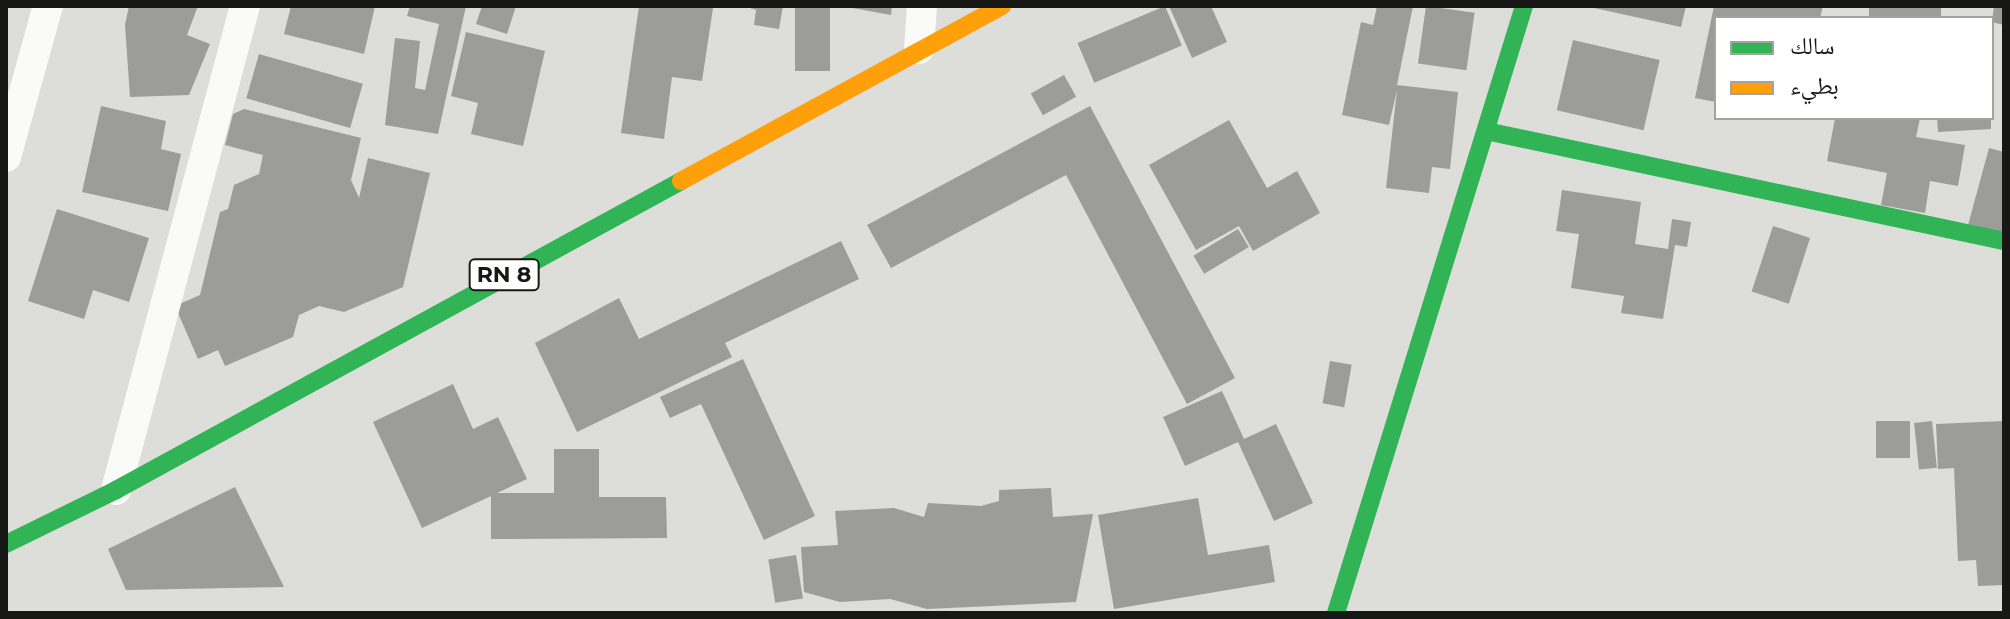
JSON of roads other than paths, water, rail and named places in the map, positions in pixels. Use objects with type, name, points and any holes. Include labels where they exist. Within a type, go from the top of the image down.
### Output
[{"type":"street","points":[[6,157],[48,6]]},
{"type":"street","points":[[116,490],[245,6]]},
{"type":"street","points":[[919,49],[922,6]]},
{"type":"street","name":"RN 8","points":[[6,544],[116,490],[1002,6]]},
{"type":"street","points":[[1336,613],[1524,6]]},
{"type":"street","points":[[1486,131],[2004,241]]}]
